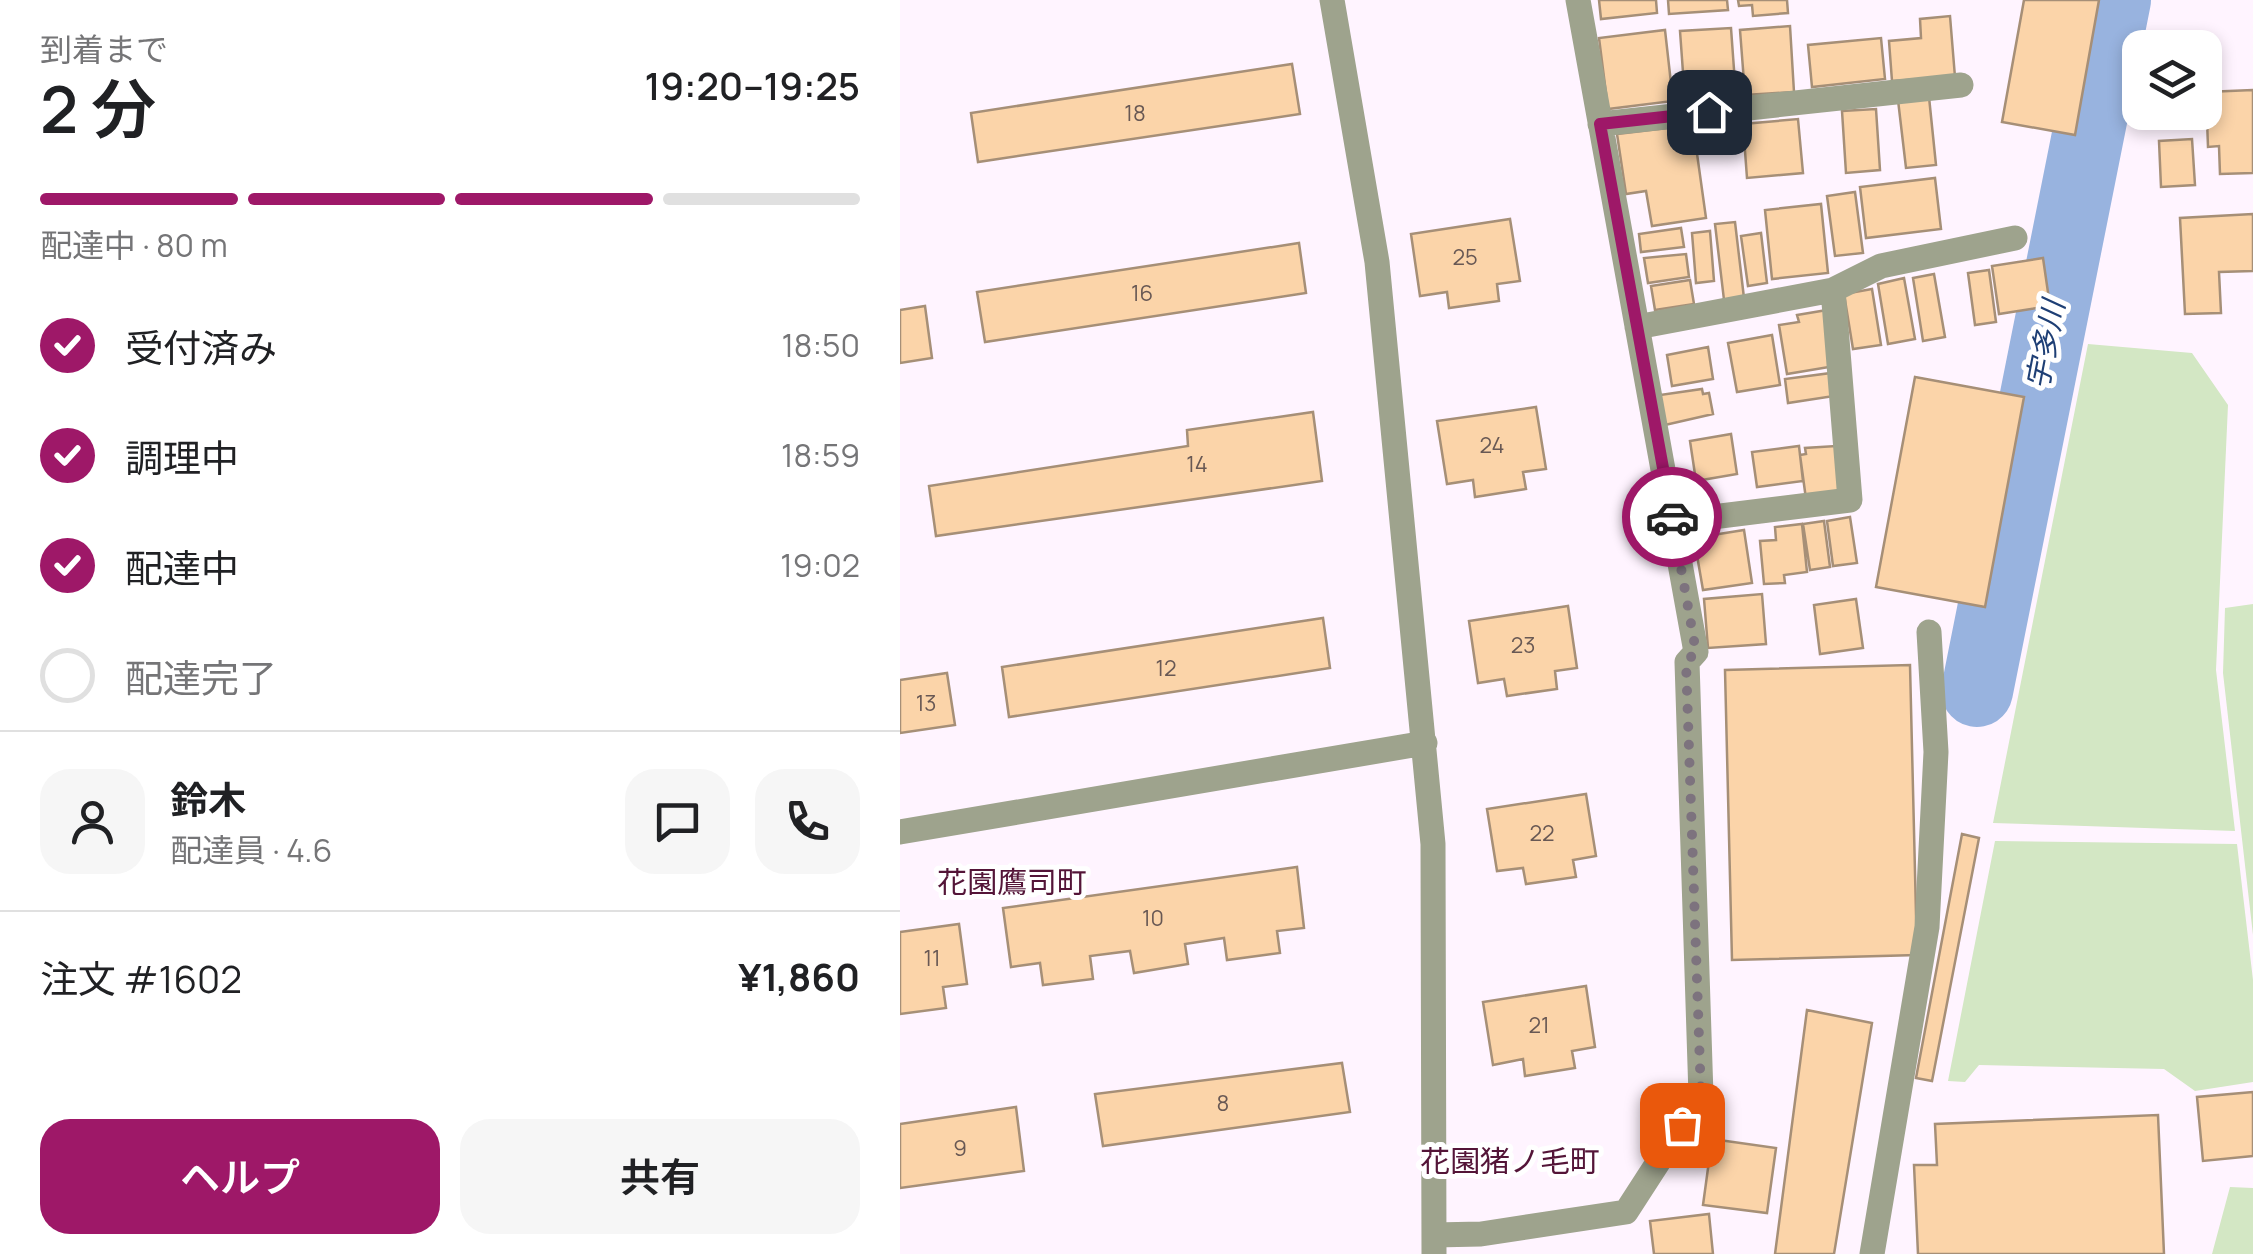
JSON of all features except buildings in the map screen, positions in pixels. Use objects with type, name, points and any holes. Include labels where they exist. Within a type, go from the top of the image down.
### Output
[{"type":"street","points":[[1332,0],[1377,262],[1425,743],[1433,844],[1434,1244],[1484,1244],[1626,1212],[1701,1096],[1686,662],[1696,652],[1578,0]]},
{"type":"street","points":[[1600,124],[1961,85]]},
{"type":"street","points":[[1637,327],[1834,290],[1881,266],[2015,238]]},
{"type":"street","points":[[1672,522],[1850,500],[1834,290]]},
{"type":"street","points":[[1872,1254],[1928,928],[1936,752],[1929,632]]},
{"type":"street","points":[[900,832],[1425,743]]},
{"type":"green space","points":[[2088,344],[2192,353],[2228,405],[2216,670],[2235,831],[1993,823]]},
{"type":"green space","points":[[2253,604],[2253,935],[2223,673],[2225,608]]},
{"type":"green space","points":[[1995,841],[2237,844],[2253,980],[2253,1082],[2195,1091],[2164,1069],[1979,1065],[1965,1082],[1948,1081]]},
{"type":"green space","points":[[2230,1187],[2253,1188],[2253,1254],[2212,1254]]},
{"type":"waterway","name":"宇多川","points":[[1977,691],[2115,0]]},
{"type":"way so far","points":[[1672,517],[1696,652],[1686,662],[1701,1096],[1682,1125]]},
{"type":"district","name":"花園鷹司町","points":[[1012,883]]},
{"type":"district","name":"花園猪ノ毛町","points":[[1510,1162]]},
{"type":"route","points":[[1672,517],[1600,124],[1709,112]]}]
